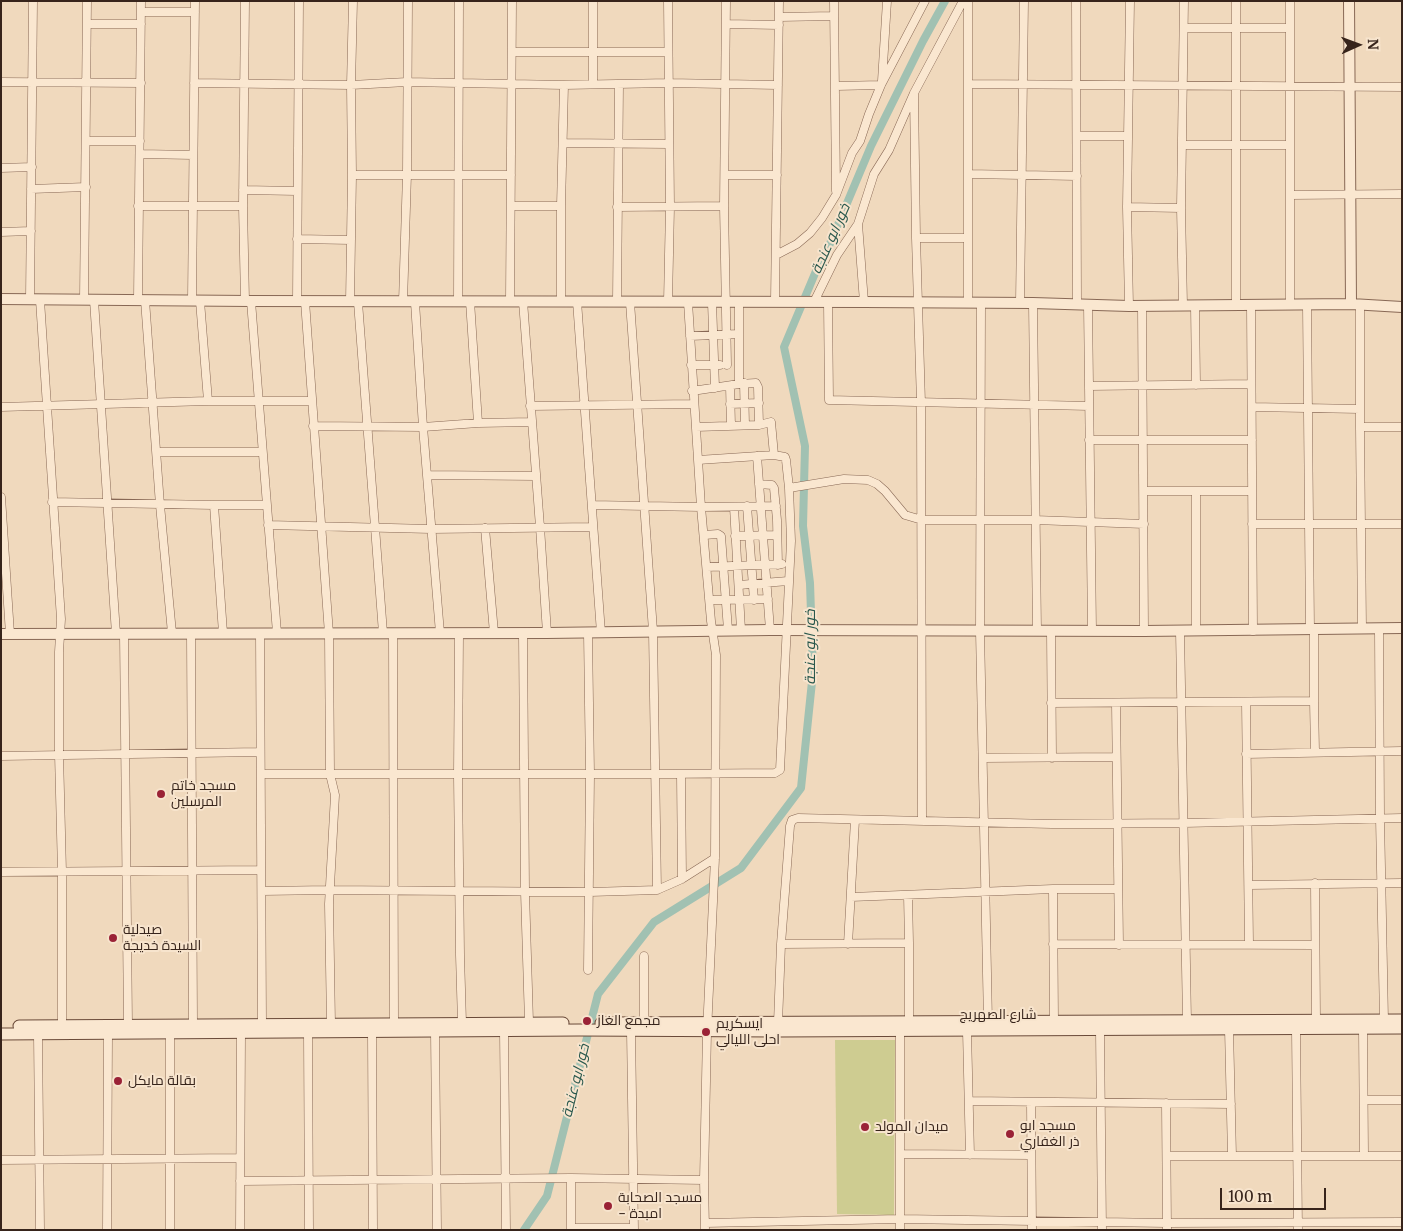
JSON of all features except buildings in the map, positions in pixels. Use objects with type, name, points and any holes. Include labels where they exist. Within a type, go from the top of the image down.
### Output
[{"type":"main road","name":"شارع الصهريج","points":[[596,1026],[631,1031],[778,1023],[1402,1020]]},
{"type":"main road","points":[[1,1026],[529,1022],[580,1026]]},
{"type":"main road","name":"شارع الصهريج","points":[[596,1026],[644,1022],[708,1027],[900,1031],[1402,1028]]},
{"type":"main road","points":[[1,1034],[435,1032],[504,1031],[596,1026]]},
{"type":"street","points":[[34,1],[31,231],[35,300],[47,405],[60,619],[59,754],[62,872],[62,1025]]},
{"type":"street","points":[[87,1],[86,187],[89,300],[101,404],[120,634],[126,754],[128,1025]]},
{"type":"street","points":[[141,1],[138,206],[142,300],[172,633]]},
{"type":"street","points":[[195,1],[193,206],[196,301],[208,401]]},
{"type":"street","points":[[246,1],[243,206],[248,301],[259,400],[277,633]]},
{"type":"street","points":[[299,1],[296,239],[329,634],[330,774],[334,787],[336,808],[329,890],[331,1024]]},
{"type":"street","points":[[353,1],[351,240],[354,302],[375,528],[388,633],[393,775],[394,1023]]},
{"type":"street","points":[[403,302],[407,174],[408,1]]},
{"type":"street","points":[[458,301],[459,1]]},
{"type":"street","points":[[510,301],[512,1]]},
{"type":"street","points":[[593,1],[593,84]]},
{"type":"street","points":[[668,1],[670,207],[668,302]]},
{"type":"street","points":[[726,1],[724,175],[726,365]]},
{"type":"street","points":[[776,301],[779,1]]},
{"type":"street","points":[[834,1],[836,195]]},
{"type":"street","points":[[881,85],[887,1]]},
{"type":"street","points":[[776,256],[797,244],[810,233],[836,195],[852,153],[860,141],[881,85],[925,1]]},
{"type":"street","points":[[810,302],[837,255],[858,224],[874,174],[889,150],[914,93],[963,1]]},
{"type":"street","points":[[968,1],[968,303]]},
{"type":"street","points":[[1020,303],[1024,1]]},
{"type":"street","points":[[1076,1],[1077,305]]},
{"type":"street","points":[[1128,306],[1127,136],[1130,1]]},
{"type":"street","points":[[1183,305],[1181,208],[1184,1]]},
{"type":"street","points":[[1236,1],[1236,305]]},
{"type":"street","points":[[1290,1],[1290,304]]},
{"type":"street","points":[[1350,1],[1349,194],[1360,409],[1362,628]]},
{"type":"street","points":[[141,12],[195,12]]},
{"type":"street","points":[[726,24],[834,16]]},
{"type":"street","points":[[86,24],[141,24]]},
{"type":"street","points":[[1184,28],[1290,28]]},
{"type":"street","points":[[512,52],[667,52]]},
{"type":"street","points":[[1,82],[141,83]]},
{"type":"street","points":[[194,83],[351,85],[407,82],[564,85],[668,83],[778,85]]},
{"type":"street","points":[[617,302],[620,84]]},
{"type":"street","points":[[968,84],[1023,86],[1235,85],[1402,87]]},
{"type":"street","points":[[561,301],[564,85]]},
{"type":"street","points":[[836,86],[881,85]]},
{"type":"street","points":[[914,93],[921,402],[922,820]]},
{"type":"street","points":[[1077,136],[1127,136]]},
{"type":"street","points":[[86,141],[140,141]]},
{"type":"street","points":[[563,143],[669,144]]},
{"type":"street","points":[[1182,145],[1290,145]]},
{"type":"street","points":[[140,154],[193,155]]},
{"type":"street","points":[[1,168],[32,167]]},
{"type":"street","points":[[352,176],[407,174],[511,175]]},
{"type":"street","points":[[968,174],[1077,176]]},
{"type":"street","points":[[724,175],[777,175]]},
{"type":"street","points":[[31,189],[86,187]]},
{"type":"street","points":[[243,190],[297,191]]},
{"type":"street","points":[[1290,195],[1402,194]]},
{"type":"street","points":[[138,206],[243,206]]},
{"type":"street","points":[[511,206],[561,206]]},
{"type":"street","points":[[617,207],[724,206]]},
{"type":"street","points":[[1127,207],[1181,208]]},
{"type":"street","points":[[858,224],[864,302]]},
{"type":"street","points":[[1,232],[31,231]]},
{"type":"street","points":[[916,238],[967,238]]},
{"type":"street","points":[[296,239],[351,240]]},
{"type":"street","points":[[1,299],[354,302],[776,301],[1033,303],[1128,306],[1290,304],[1402,307]]},
{"type":"street","points":[[470,301],[478,423]]},
{"type":"street","points":[[523,301],[547,633]]},
{"type":"street","points":[[577,301],[583,406],[601,633]]},
{"type":"street","points":[[415,302],[440,633]]},
{"type":"street","points":[[630,302],[653,631],[657,890]]},
{"type":"street","points":[[688,302],[692,391],[701,507],[716,655],[716,773],[704,1180],[705,1226],[772,1226],[900,1219],[1032,1221],[1102,1226],[1298,1226],[1402,1222]]},
{"type":"street","points":[[712,302],[715,388]]},
{"type":"street","points":[[739,302],[739,365],[745,426]]},
{"type":"street","points":[[828,302],[829,400],[1089,406]]},
{"type":"street","points":[[980,303],[980,630],[988,1022]]},
{"type":"street","points":[[1033,303],[1037,631]]},
{"type":"street","points":[[1088,305],[1092,631]]},
{"type":"street","points":[[1195,305],[1196,385]]},
{"type":"street","points":[[1251,305],[1253,631]]},
{"type":"street","points":[[1307,305],[1309,523],[1315,752]]},
{"type":"street","points":[[1142,306],[1144,632]]},
{"type":"street","points":[[690,336],[738,334]]},
{"type":"street","points":[[692,365],[739,365]]},
{"type":"street","points":[[692,391],[742,383],[754,383],[757,385],[759,425]]},
{"type":"street","points":[[1089,386],[1251,384]]},
{"type":"street","points":[[730,386],[731,426]]},
{"type":"street","points":[[1,407],[152,402],[311,401]]},
{"type":"street","points":[[730,404],[758,403]]},
{"type":"street","points":[[530,406],[694,404]]},
{"type":"street","points":[[1252,407],[1360,409]]},
{"type":"street","points":[[313,426],[423,427],[532,422]]},
{"type":"street","points":[[696,427],[745,426],[771,422],[774,455]]},
{"type":"street","points":[[1360,427],[1402,427]]},
{"type":"street","points":[[1089,440],[1252,440]]},
{"type":"street","points":[[157,452],[262,452]]},
{"type":"street","points":[[260,774],[681,774],[775,773],[780,770],[790,525],[786,460],[780,455],[774,455],[698,460]]},
{"type":"street","points":[[757,456],[770,630]]},
{"type":"street","points":[[427,475],[536,476]]},
{"type":"street","points":[[789,488],[844,479],[868,480],[877,484],[885,491],[905,514],[922,520],[981,519],[1144,524]]},
{"type":"street","points":[[759,484],[773,486],[776,506],[778,564]]},
{"type":"street","points":[[1144,491],[1252,491]]},
{"type":"street","points":[[1196,492],[1196,631]]},
{"type":"street","points":[[1,497],[6,634],[459,634],[712,630],[1144,632],[1402,628]]},
{"type":"street","points":[[52,502],[266,505]]},
{"type":"street","points":[[214,505],[223,633]]},
{"type":"street","points":[[592,505],[776,506]]},
{"type":"street","points":[[747,506],[754,600]]},
{"type":"street","points":[[734,507],[741,630]]},
{"type":"street","points":[[1252,524],[1402,524]]},
{"type":"street","points":[[268,525],[432,529],[593,527]]},
{"type":"street","points":[[777,525],[790,525]]},
{"type":"street","points":[[485,528],[494,633]]},
{"type":"street","points":[[704,535],[720,535],[728,630]]},
{"type":"street","points":[[722,543],[748,536],[777,535]]},
{"type":"street","points":[[723,555],[750,554]]},
{"type":"street","points":[[707,567],[789,564]]},
{"type":"street","points":[[739,585],[788,581]]},
{"type":"street","points":[[710,600],[768,599]]},
{"type":"street","points":[[1379,628],[1384,1020]]},
{"type":"street","points":[[1051,631],[1052,758]]},
{"type":"street","points":[[1180,631],[1187,1021]]},
{"type":"street","points":[[191,633],[193,1024]]},
{"type":"street","points":[[260,633],[262,1025]]},
{"type":"street","points":[[523,633],[529,1022]]},
{"type":"street","points":[[588,633],[590,774],[588,970]]},
{"type":"street","points":[[459,634],[458,775],[462,1023]]},
{"type":"street","points":[[1051,703],[1314,701]]},
{"type":"street","points":[[1246,702],[1249,944]]},
{"type":"street","points":[[1116,704],[1119,945]]},
{"type":"street","points":[[1246,754],[1402,751]]},
{"type":"street","points":[[1,756],[260,752]]},
{"type":"street","points":[[983,758],[1116,757]]},
{"type":"street","points":[[681,774],[682,879]]},
{"type":"street","points":[[778,1023],[781,944],[790,826],[792,820],[798,818],[984,822],[1184,823],[1402,818]]},
{"type":"street","points":[[848,944],[855,820]]},
{"type":"street","points":[[262,892],[329,890],[590,892],[657,890],[682,879],[714,858]]},
{"type":"street","points":[[1,872],[261,870]]},
{"type":"street","points":[[1315,883],[1316,1021]]},
{"type":"street","points":[[1248,884],[1402,883]]},
{"type":"street","points":[[1053,889],[1054,1022]]},
{"type":"street","points":[[851,897],[985,891],[1118,889]]},
{"type":"street","points":[[908,895],[908,1022]]},
{"type":"street","points":[[781,944],[909,943]]},
{"type":"street","points":[[1053,944],[1316,945]]},
{"type":"street","points":[[644,956],[644,1022]]},
{"type":"street","points":[[1363,1028],[1364,1156]]},
{"type":"street","points":[[1230,1029],[1232,1156]]},
{"type":"street","points":[[1296,1029],[1298,1226]]},
{"type":"street","points":[[1100,1030],[1102,1226]]},
{"type":"street","points":[[504,1031],[507,1179],[506,1230]]},
{"type":"street","points":[[571,1178],[571,1229],[634,1229],[631,1031]]},
{"type":"street","points":[[900,1031],[900,1230]]},
{"type":"street","points":[[968,1031],[970,1154]]},
{"type":"street","points":[[240,1230],[241,1032]]},
{"type":"street","points":[[308,1032],[309,1230]]},
{"type":"street","points":[[372,1032],[373,1230]]},
{"type":"street","points":[[435,1032],[437,1230]]},
{"type":"street","points":[[38,1034],[40,1230]]},
{"type":"street","points":[[107,1230],[108,1034]]},
{"type":"street","points":[[170,1034],[170,1230]]},
{"type":"street","points":[[1364,1100],[1402,1100]]},
{"type":"street","points":[[969,1101],[1231,1104]]},
{"type":"street","points":[[1030,1102],[1032,1230]]},
{"type":"street","points":[[1166,1103],[1167,1226]]},
{"type":"street","points":[[900,1154],[1032,1155]]},
{"type":"street","points":[[1167,1156],[1402,1156]]},
{"type":"street","points":[[1,1160],[240,1158]]},
{"type":"street","points":[[240,1181],[437,1178],[704,1180]]},
{"type":"shaded area","name":"ميدان المولد","points":[[835,1040],[895,1040],[894,1215],[837,1214]]},
{"type":"waterway","name":"خور ابو عنجة","points":[[524,1230],[547,1196],[598,994],[654,922],[741,868],[801,788],[813,672],[810,583],[803,526],[805,446],[784,347],[871,146],[945,1]]},
{"type":"place","name":"مسجد خاتم المرسلين","points":[[161,794]]},
{"type":"place","name":"صيدلية السيدة خديجة","points":[[113,938]]},
{"type":"place","name":"مجمع الغاز","points":[[587,1021]]},
{"type":"place","name":"ايسكريم احلى الليالي","points":[[706,1032]]},
{"type":"place","name":"بقالة مايكل","points":[[118,1081]]},
{"type":"place","name":"ميدان المولد","points":[[865,1127]]},
{"type":"place","name":"مسجد ابو ذر الغفاري","points":[[1010,1134]]},
{"type":"place","name":"مسجد الصحابة - امبدة","points":[[608,1206]]}]
